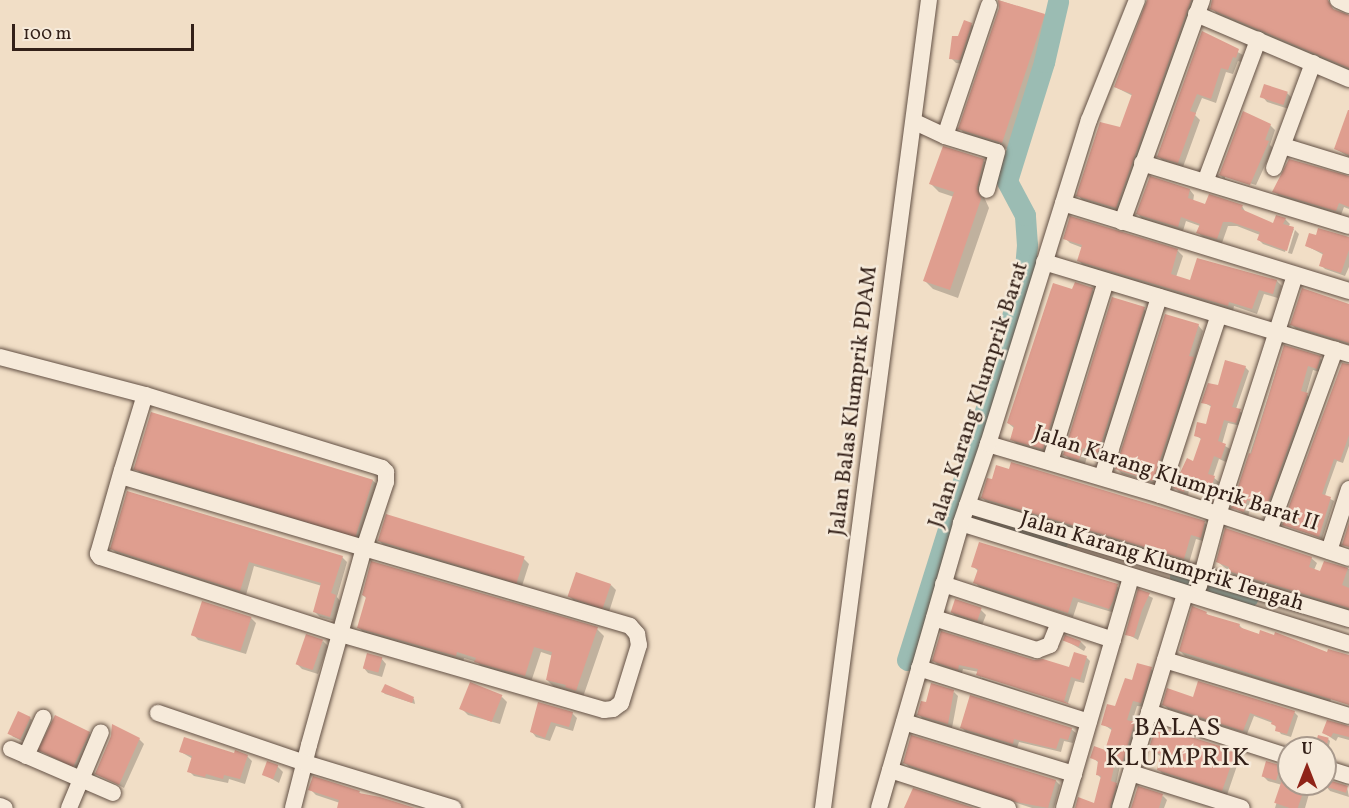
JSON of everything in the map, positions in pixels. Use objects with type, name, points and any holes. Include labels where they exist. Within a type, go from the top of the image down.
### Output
[{"type":"street","name":"Jalan Balas Klumprik PDAM","points":[[823,808],[915,122],[929,0]]},
{"type":"street","name":"Jalan Karang Klumprik Barat","points":[[879,808],[964,514],[1089,120],[1137,0]]},
{"type":"street","points":[[1338,0],[1349,5]]},
{"type":"street","points":[[945,136],[989,5]]},
{"type":"street","points":[[1122,222],[1199,7],[1258,40],[1349,79]]},
{"type":"street","points":[[1205,182],[1258,40]]},
{"type":"street","points":[[1274,168],[1313,63]]},
{"type":"street","points":[[915,122],[945,136],[997,152],[987,190]]},
{"type":"street","points":[[1283,146],[1349,166]]},
{"type":"street","points":[[1142,163],[1349,226]]},
{"type":"street","points":[[1063,203],[1349,291]]},
{"type":"street","points":[[1044,262],[1342,352],[1269,531]]},
{"type":"street","points":[[1120,808],[1165,660],[1196,588],[1295,275]]},
{"type":"street","points":[[1050,462],[1106,281]]},
{"type":"street","points":[[1102,477],[1159,297]]},
{"type":"street","points":[[1160,495],[1219,315]]},
{"type":"street","points":[[0,357],[145,395],[382,468],[386,472],[386,482],[364,548],[293,808]]},
{"type":"street","points":[[121,476],[630,626],[637,634],[639,645],[621,703],[613,709],[604,710],[340,634],[100,557],[98,554],[121,476],[145,395]]},
{"type":"street","name":"Jalan Karang Klumprik Barat II","points":[[988,444],[1160,495],[1349,558]]},
{"type":"street","points":[[1329,551],[1349,489]]},
{"type":"street","name":"Jalan Karang Klumprik Tengah","points":[[964,514],[1131,577],[1349,619]]},
{"type":"street","name":"Jalan Karang Klumprik Tengah","points":[[964,514],[1196,588],[1349,644]]},
{"type":"street","points":[[1064,808],[1131,577]]},
{"type":"street","points":[[944,584],[1113,640]]},
{"type":"street","points":[[934,618],[1037,650],[1050,645],[1059,623]]},
{"type":"street","points":[[1165,660],[1349,716]]},
{"type":"street","points":[[919,668],[1089,722]]},
{"type":"street","points":[[1149,712],[1277,753]]},
{"type":"street","points":[[158,713],[305,763],[453,808]]},
{"type":"street","points":[[43,718],[19,753],[113,794]]},
{"type":"street","points":[[904,722],[1074,774]]},
{"type":"street","points":[[69,808],[101,732]]},
{"type":"street","points":[[890,770],[1008,808]]},
{"type":"street","points":[[1131,773],[1242,808]]},
{"type":"street","points":[[0,806],[5,808]]},
{"type":"building","points":[[998,0],[1045,14],[1002,143],[958,129],[999,8]]},
{"type":"building","points":[[1147,0],[1191,0],[1116,208],[1076,196],[1100,122],[1120,127],[1132,94],[1114,87]]},
{"type":"building","points":[[1212,0],[1328,0],[1333,9],[1349,15],[1349,68],[1210,9]]},
{"type":"building","points":[[964,20],[972,23],[960,60],[949,59],[952,36],[958,36]]},
{"type":"building","points":[[1202,31],[1239,49],[1228,70],[1221,68],[1211,99],[1197,94],[1190,111],[1196,113],[1178,163],[1157,157]]},
{"type":"building","points":[[1264,84],[1288,92],[1283,105],[1260,97]]},
{"type":"building","points":[[1349,110],[1349,155],[1334,149]]},
{"type":"building","points":[[1243,111],[1271,124],[1265,140],[1269,141],[1250,185],[1219,175]]},
{"type":"building","points":[[943,146],[984,159],[977,188],[981,199],[950,290],[923,281],[954,192],[929,184]]},
{"type":"building","points":[[1289,159],[1349,176],[1349,207],[1339,203],[1336,211],[1272,192]]},
{"type":"building","points":[[1150,176],[1190,189],[1188,198],[1205,204],[1209,194],[1243,205],[1241,209],[1273,223],[1276,215],[1286,218],[1283,224],[1294,227],[1287,251],[1257,240],[1260,232],[1231,222],[1223,222],[1217,239],[1196,233],[1200,224],[1181,217],[1178,227],[1136,214]]},
{"type":"building","points":[[1070,216],[1178,249],[1171,274],[1190,280],[1197,258],[1277,280],[1273,294],[1259,290],[1252,309],[1229,302],[1228,306],[1077,261],[1082,245],[1063,239]]},
{"type":"building","points":[[1318,228],[1349,237],[1349,250],[1341,273],[1319,266],[1323,253],[1305,246],[1309,233],[1316,235]]},
{"type":"building","points":[[1075,282],[1093,288],[1043,449],[1010,440],[1014,426],[1007,423],[1053,283],[1072,289]]},
{"type":"building","points":[[1302,288],[1349,304],[1349,343],[1290,325]]},
{"type":"building","points":[[1112,297],[1145,307],[1098,453],[1083,448],[1079,460],[1063,455]]},
{"type":"building","points":[[1165,314],[1199,324],[1189,356],[1194,357],[1153,481],[1115,469]]},
{"type":"building","points":[[1284,345],[1321,356],[1317,369],[1308,366],[1301,391],[1308,393],[1267,506],[1247,500],[1244,512],[1231,508],[1249,453],[1251,454]]},
{"type":"building","points":[[1225,360],[1246,366],[1232,407],[1241,409],[1236,423],[1224,420],[1218,441],[1226,444],[1221,459],[1214,456],[1208,474],[1215,476],[1209,495],[1185,487],[1184,492],[1173,488],[1187,458],[1193,461],[1201,438],[1194,436],[1197,422],[1206,424],[1211,405],[1201,403],[1208,383],[1218,385]]},
{"type":"building","points":[[1342,363],[1349,364],[1349,435],[1340,461],[1334,459],[1322,494],[1331,497],[1319,537],[1282,525]]},
{"type":"building","points":[[151,412],[373,480],[355,537],[133,469]]},
{"type":"building","points":[[1011,462],[1205,521],[1201,538],[1191,535],[1184,559],[981,498],[987,478],[992,479],[996,465],[1009,469]]},
{"type":"building","points":[[127,491],[343,556],[331,593],[336,595],[330,617],[313,612],[321,583],[249,562],[240,591],[110,549]]},
{"type":"building","points":[[386,514],[525,556],[516,583],[378,541]]},
{"type":"building","points":[[1349,523],[1349,547],[1342,545]]},
{"type":"building","points":[[1225,528],[1312,557],[1309,567],[1320,571],[1324,561],[1348,568],[1342,585],[1349,588],[1349,608],[1228,571],[1229,567],[1216,562]]},
{"type":"building","points":[[979,542],[1118,584],[1113,601],[1109,609],[1073,597],[1068,613],[973,583],[978,569],[971,567]]},
{"type":"building","points":[[371,561],[598,627],[576,691],[565,687],[566,685],[546,680],[552,652],[534,647],[525,676],[474,662],[476,658],[457,652],[456,656],[357,628],[366,597],[362,595]]},
{"type":"building","points":[[576,572],[611,584],[603,609],[568,597]]},
{"type":"building","points":[[1138,589],[1150,593],[1134,637],[1125,635]]},
{"type":"building","points":[[955,599],[982,608],[977,621],[951,612]]},
{"type":"building","points":[[202,601],[251,617],[240,651],[191,635]]},
{"type":"building","points":[[1192,606],[1207,612],[1206,614],[1240,624],[1239,627],[1259,634],[1260,630],[1274,635],[1275,632],[1327,652],[1328,649],[1349,655],[1349,705],[1179,651]]},
{"type":"building","points":[[941,631],[1034,660],[1043,659],[1069,667],[1074,652],[1087,656],[1080,680],[1071,677],[1064,701],[1071,705],[976,675],[978,669],[959,665],[958,670],[932,661]]},
{"type":"building","points":[[306,634],[323,640],[313,670],[296,664]]},
{"type":"building","points":[[1065,635],[1081,641],[1079,647],[1063,641]]},
{"type":"building","points":[[367,653],[382,657],[378,673],[363,668]]},
{"type":"building","points":[[1137,663],[1152,667],[1141,703],[1133,701],[1127,720],[1135,722],[1122,764],[1115,762],[1111,781],[1117,783],[1110,808],[1075,808],[1078,797],[1094,803],[1101,776],[1096,775],[1098,761],[1090,758],[1094,746],[1105,750],[1112,728],[1101,725],[1107,704],[1115,706],[1125,678],[1132,680]]},
{"type":"building","points":[[1198,681],[1295,711],[1287,734],[1275,731],[1276,726],[1271,724],[1272,721],[1250,713],[1243,731],[1162,705],[1167,688],[1193,697]]},
{"type":"building","points":[[470,682],[502,695],[492,722],[459,709]]},
{"type":"building","points":[[931,683],[954,690],[948,724],[917,715],[921,701],[926,702]]},
{"type":"building","points":[[385,684],[414,697],[412,703],[381,692]]},
{"type":"building","points":[[970,695],[1072,728],[1068,740],[1060,738],[1056,749],[1014,739],[1013,744],[960,728]]},
{"type":"building","points":[[538,702],[573,712],[569,727],[551,722],[545,738],[530,732]]},
{"type":"building","points":[[18,711],[31,717],[20,740],[7,734]]},
{"type":"building","points":[[55,715],[90,732],[73,767],[38,750]]},
{"type":"building","points":[[1327,720],[1349,726],[1349,737],[1333,733],[1329,736],[1322,733]]},
{"type":"building","points":[[112,724],[140,738],[119,785],[95,774],[111,736]]},
{"type":"building","points":[[1156,726],[1236,751],[1222,791],[1157,770],[1161,754],[1148,751]]},
{"type":"building","points":[[911,735],[1056,780],[1048,808],[1016,802],[903,763]]},
{"type":"building","points":[[184,737],[234,753],[235,750],[248,755],[240,779],[224,775],[223,779],[206,774],[205,777],[187,772],[192,756],[179,752]]},
{"type":"building","points":[[267,761],[278,765],[273,779],[262,775]]},
{"type":"building","points":[[1266,761],[1277,764],[1276,781],[1262,776]]},
{"type":"building","points":[[313,776],[360,791],[359,793],[415,808],[337,808],[339,800],[308,790]]},
{"type":"building","points":[[1337,783],[1348,786],[1346,793],[1337,790]]},
{"type":"building","points":[[1138,786],[1163,794],[1159,808],[1131,808]]},
{"type":"building","points":[[913,788],[974,808],[904,808]]},
{"type":"building","points":[[1277,795],[1302,796],[1298,808],[1274,803]]},
{"type":"waterway","points":[[907,660],[997,372],[1025,268],[1027,245],[1025,215],[1007,181],[1044,62],[1058,2]]},
{"type":"waterway","points":[[954,510],[1058,540]]},
{"type":"waterway","points":[[1180,576],[1248,597]]},
{"type":"district","name":"BALAS KLUMPRIK","points":[[1178,744]]}]
